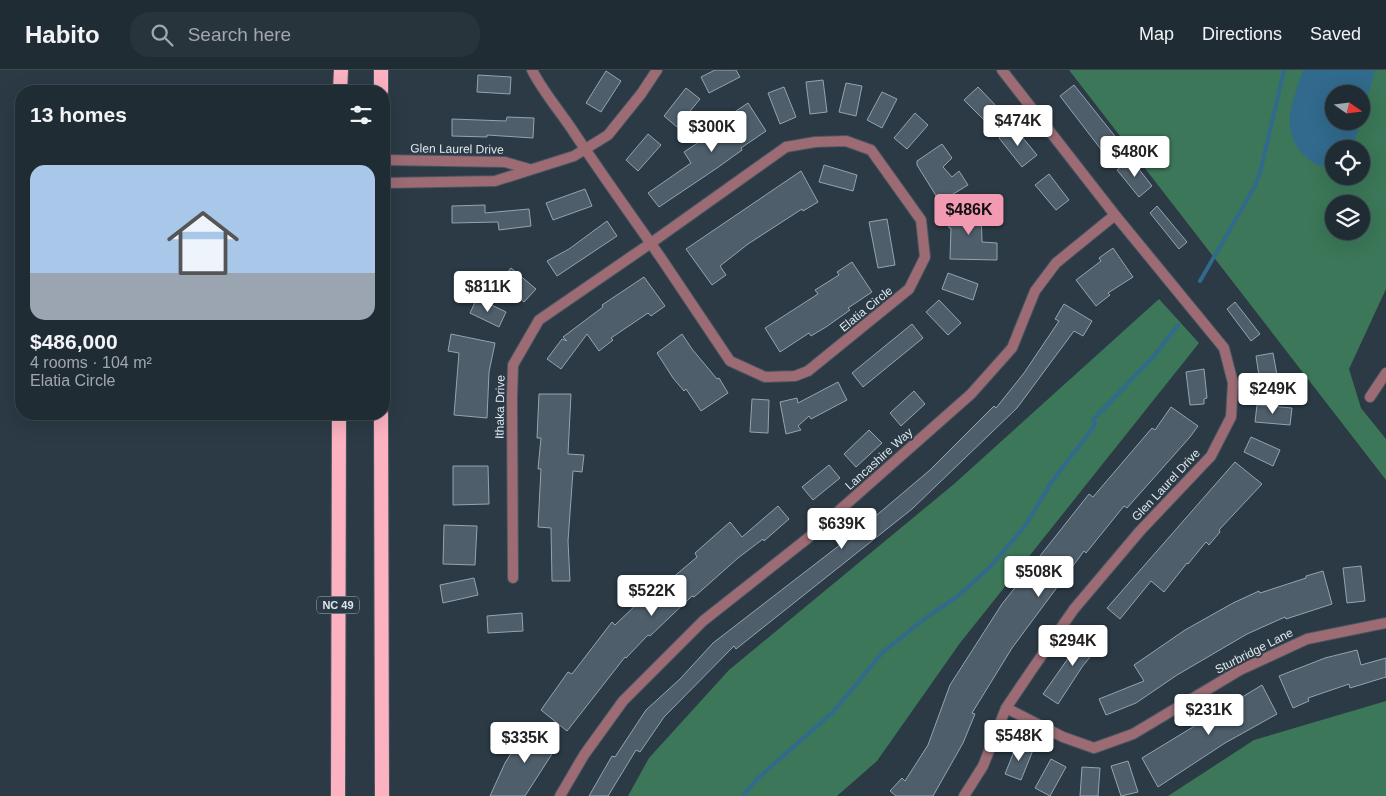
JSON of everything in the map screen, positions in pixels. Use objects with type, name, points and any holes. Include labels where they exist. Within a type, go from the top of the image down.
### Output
[{"type":"highway","points":[[340,85],[341,70]]},
{"type":"highway","points":[[381,70],[381,85]]},
{"type":"highway","name":"NC 49","points":[[338,796],[339,420]]},
{"type":"highway","points":[[381,420],[382,796]]},
{"type":"street","name":"Elatia Circle","points":[[532,70],[730,361],[765,377],[795,376],[808,372],[909,290],[925,257],[921,220],[870,150],[846,140],[786,146],[651,244]]},
{"type":"street","points":[[390,183],[495,181],[574,156],[608,135],[658,70]]},
{"type":"street","name":"Glen Laurel Drive","points":[[964,796],[983,766],[1006,708],[1074,609],[1140,531],[1211,456],[1231,417],[1233,383],[1224,348],[1115,215],[1002,70]]},
{"type":"street","name":"Glen Laurel Drive","points":[[390,160],[505,162],[529,169]]},
{"type":"street","name":"Lancashire Way","points":[[560,796],[584,755],[623,701],[703,621],[808,538],[971,394],[1012,348],[1036,291],[1056,263],[1115,215]]},
{"type":"street","name":"Ithaka Drive","points":[[513,578],[512,398],[514,365],[539,320],[651,244]]},
{"type":"street","points":[[1370,397],[1386,373]]},
{"type":"street","name":"Sturbridge Lane","points":[[1006,708],[1063,738],[1094,748],[1133,734],[1240,670],[1307,638],[1386,623]]},
{"type":"green space","points":[[1069,70],[1386,70],[1386,289],[1349,369],[1361,408],[1386,439],[1386,480]]},
{"type":"green space","points":[[1159,299],[1199,343],[960,643],[877,761],[837,796],[628,796],[649,758],[729,670],[954,484]]},
{"type":"green space","points":[[1386,701],[1386,796],[1168,796],[1254,740]]},
{"type":"water","points":[[1303,70],[1375,70],[1370,88],[1370,85],[1325,85],[1325,130],[1358,130],[1355,140],[1325,140],[1325,167],[1304,156],[1295,143],[1290,127],[1290,113]]},
{"type":"building","points":[[715,70],[736,70],[740,77],[709,93],[701,77]]},
{"type":"building","points":[[606,71],[621,81],[601,112],[586,103]]},
{"type":"building","points":[[478,75],[511,77],[510,94],[477,92]]},
{"type":"building","points":[[823,80],[827,112],[810,114],[806,82]]},
{"type":"building","points":[[846,83],[862,86],[856,116],[839,112]]},
{"type":"building","points":[[1074,85],[1118,140],[1103,152],[1060,96]]},
{"type":"building","points":[[784,87],[796,117],[780,124],[768,93]]},
{"type":"building","points":[[978,87],[1000,110],[987,123],[964,100]]},
{"type":"building","points":[[686,88],[700,99],[677,127],[664,116]]},
{"type":"building","points":[[882,92],[897,99],[882,128],[867,120]]},
{"type":"building","points":[[748,103],[766,131],[717,168],[659,207],[648,193],[691,163],[684,152],[711,134],[710,132],[735,115],[733,113]]},
{"type":"building","points":[[915,113],[928,125],[907,149],[894,138]]},
{"type":"building","points":[[507,117],[534,118],[533,138],[487,135],[487,137],[452,136],[452,119],[506,121]]},
{"type":"building","points":[[1013,126],[1037,155],[1022,167],[999,138]]},
{"type":"building","points":[[648,134],[661,145],[638,171],[626,160]]},
{"type":"building","points":[[942,144],[952,158],[943,167],[952,177],[959,171],[968,185],[940,202],[917,165],[917,161]]},
{"type":"building","points":[[1131,159],[1152,186],[1139,197],[1117,170]]},
{"type":"building","points":[[824,165],[857,175],[853,191],[819,182]]},
{"type":"building","points":[[801,171],[818,202],[803,211],[802,209],[748,244],[720,266],[726,275],[712,285],[686,249]]},
{"type":"building","points":[[1049,174],[1069,200],[1056,210],[1035,185]]},
{"type":"building","points":[[585,189],[592,206],[553,220],[546,203]]},
{"type":"building","points":[[485,205],[485,213],[529,209],[531,226],[499,230],[498,222],[452,223],[452,206]]},
{"type":"building","points":[[1157,206],[1187,242],[1179,249],[1150,213]]},
{"type":"building","points":[[981,208],[982,242],[997,243],[997,260],[950,259],[951,228],[949,228],[948,210]]},
{"type":"building","points":[[887,219],[895,265],[878,268],[869,222]]},
{"type":"building","points":[[607,221],[617,236],[557,276],[547,261],[569,249]]},
{"type":"building","points":[[1113,248],[1133,277],[1108,293],[1110,295],[1096,306],[1076,280],[1101,261],[1099,258]]},
{"type":"building","points":[[852,262],[872,292],[848,308],[850,310],[826,327],[811,336],[809,333],[780,352],[765,328],[818,294],[815,290],[839,275],[837,272]]},
{"type":"building","points":[[511,268],[536,289],[524,302],[500,281]]},
{"type":"building","points":[[948,273],[978,284],[973,300],[942,289]]},
{"type":"building","points":[[644,277],[665,306],[651,316],[648,313],[611,338],[613,340],[599,351],[587,334],[561,369],[547,359],[562,339],[567,341],[563,337],[603,307],[602,305]]},
{"type":"building","points":[[477,298],[506,312],[499,327],[470,313]]},
{"type":"building","points":[[939,300],[961,323],[948,335],[926,312]]},
{"type":"building","points":[[1235,302],[1260,334],[1251,341],[1227,309]]},
{"type":"building","points":[[1064,304],[1092,321],[1083,336],[1074,331],[1017,408],[912,509],[736,649],[734,646],[664,717],[640,752],[636,750],[608,796],[589,796],[612,756],[615,757],[646,710],[680,679],[713,643],[858,531],[930,470],[994,406],[996,408],[1024,373],[1059,321],[1055,319]]},
{"type":"building","points":[[912,324],[923,338],[863,387],[852,373]]},
{"type":"building","points":[[451,334],[495,343],[489,372],[487,418],[454,415],[459,353],[448,351]]},
{"type":"building","points":[[682,334],[717,379],[719,378],[728,393],[701,411],[686,389],[684,391],[673,378],[657,353]]},
{"type":"building","points":[[1273,353],[1279,386],[1261,389],[1256,356]]},
{"type":"building","points":[[1204,369],[1207,398],[1204,399],[1204,404],[1190,405],[1186,372]]},
{"type":"building","points":[[838,382],[847,400],[811,419],[809,416],[798,426],[801,430],[786,434],[780,402],[797,398],[798,403]]},
{"type":"building","points":[[914,391],[925,404],[901,426],[890,413]]},
{"type":"building","points":[[539,394],[571,394],[568,454],[584,455],[582,472],[573,471],[568,541],[570,581],[552,581],[551,528],[538,527],[541,469],[538,469],[541,438],[537,438]]},
{"type":"building","points":[[752,399],[769,400],[768,433],[750,432]]},
{"type":"building","points":[[1257,405],[1292,408],[1290,425],[1255,422]]},
{"type":"building","points":[[1171,407],[1198,426],[1127,508],[1124,506],[1086,553],[1084,551],[1012,648],[972,713],[975,714],[963,743],[933,796],[896,796],[890,791],[902,778],[905,781],[928,745],[950,685],[1002,604],[1089,494],[1093,497],[1152,428],[1155,430]]},
{"type":"building","points":[[869,430],[882,443],[856,467],[844,454]]},
{"type":"building","points":[[1251,437],[1280,450],[1273,466],[1244,452]]},
{"type":"building","points":[[1235,462],[1262,484],[1219,530],[1220,532],[1209,545],[1206,542],[1164,592],[1151,581],[1120,619],[1107,608]]},
{"type":"building","points":[[829,465],[840,478],[813,500],[802,487]]},
{"type":"building","points":[[453,466],[488,466],[489,504],[453,505]]},
{"type":"building","points":[[778,506],[789,519],[764,541],[763,539],[738,558],[694,597],[692,596],[650,636],[648,635],[625,657],[567,731],[541,710],[568,672],[572,674],[612,622],[615,625],[660,582],[664,585],[697,557],[695,553],[730,522],[742,537]]},
{"type":"building","points":[[444,525],[477,526],[475,565],[443,564]]},
{"type":"building","points":[[1361,566],[1365,601],[1347,603],[1343,568]]},
{"type":"building","points":[[1323,571],[1332,604],[1286,619],[1285,617],[1247,634],[1177,675],[1136,703],[1106,715],[1099,699],[1144,681],[1134,665],[1185,630],[1233,603],[1259,591],[1260,593]]},
{"type":"building","points":[[474,578],[478,595],[443,603],[440,585]]},
{"type":"building","points":[[522,613],[523,631],[488,633],[487,616]]},
{"type":"building","points":[[1088,630],[1103,641],[1082,667],[1058,704],[1043,694]]},
{"type":"building","points":[[1357,650],[1361,665],[1386,658],[1386,677],[1350,688],[1349,684],[1308,698],[1309,701],[1293,708],[1279,676],[1325,658]]},
{"type":"building","points":[[1262,685],[1277,714],[1225,743],[1158,787],[1142,758]]},
{"type":"building","points":[[529,725],[559,743],[525,796],[490,796],[505,763]]},
{"type":"building","points":[[1017,744],[1033,750],[1021,780],[1005,774]]},
{"type":"building","points":[[1051,759],[1066,767],[1050,796],[1035,788]]},
{"type":"building","points":[[1128,761],[1138,792],[1121,796],[1111,766]]},
{"type":"building","points":[[1082,767],[1100,768],[1098,796],[1080,796]]},
{"type":"waterway","points":[[1200,281],[1255,186],[1261,169],[1284,70]]},
{"type":"waterway","points":[[743,796],[757,779],[833,712],[883,652],[927,617],[958,596],[990,567],[1025,526],[1051,483],[1095,425],[1093,420],[1154,356],[1178,325]]}]
